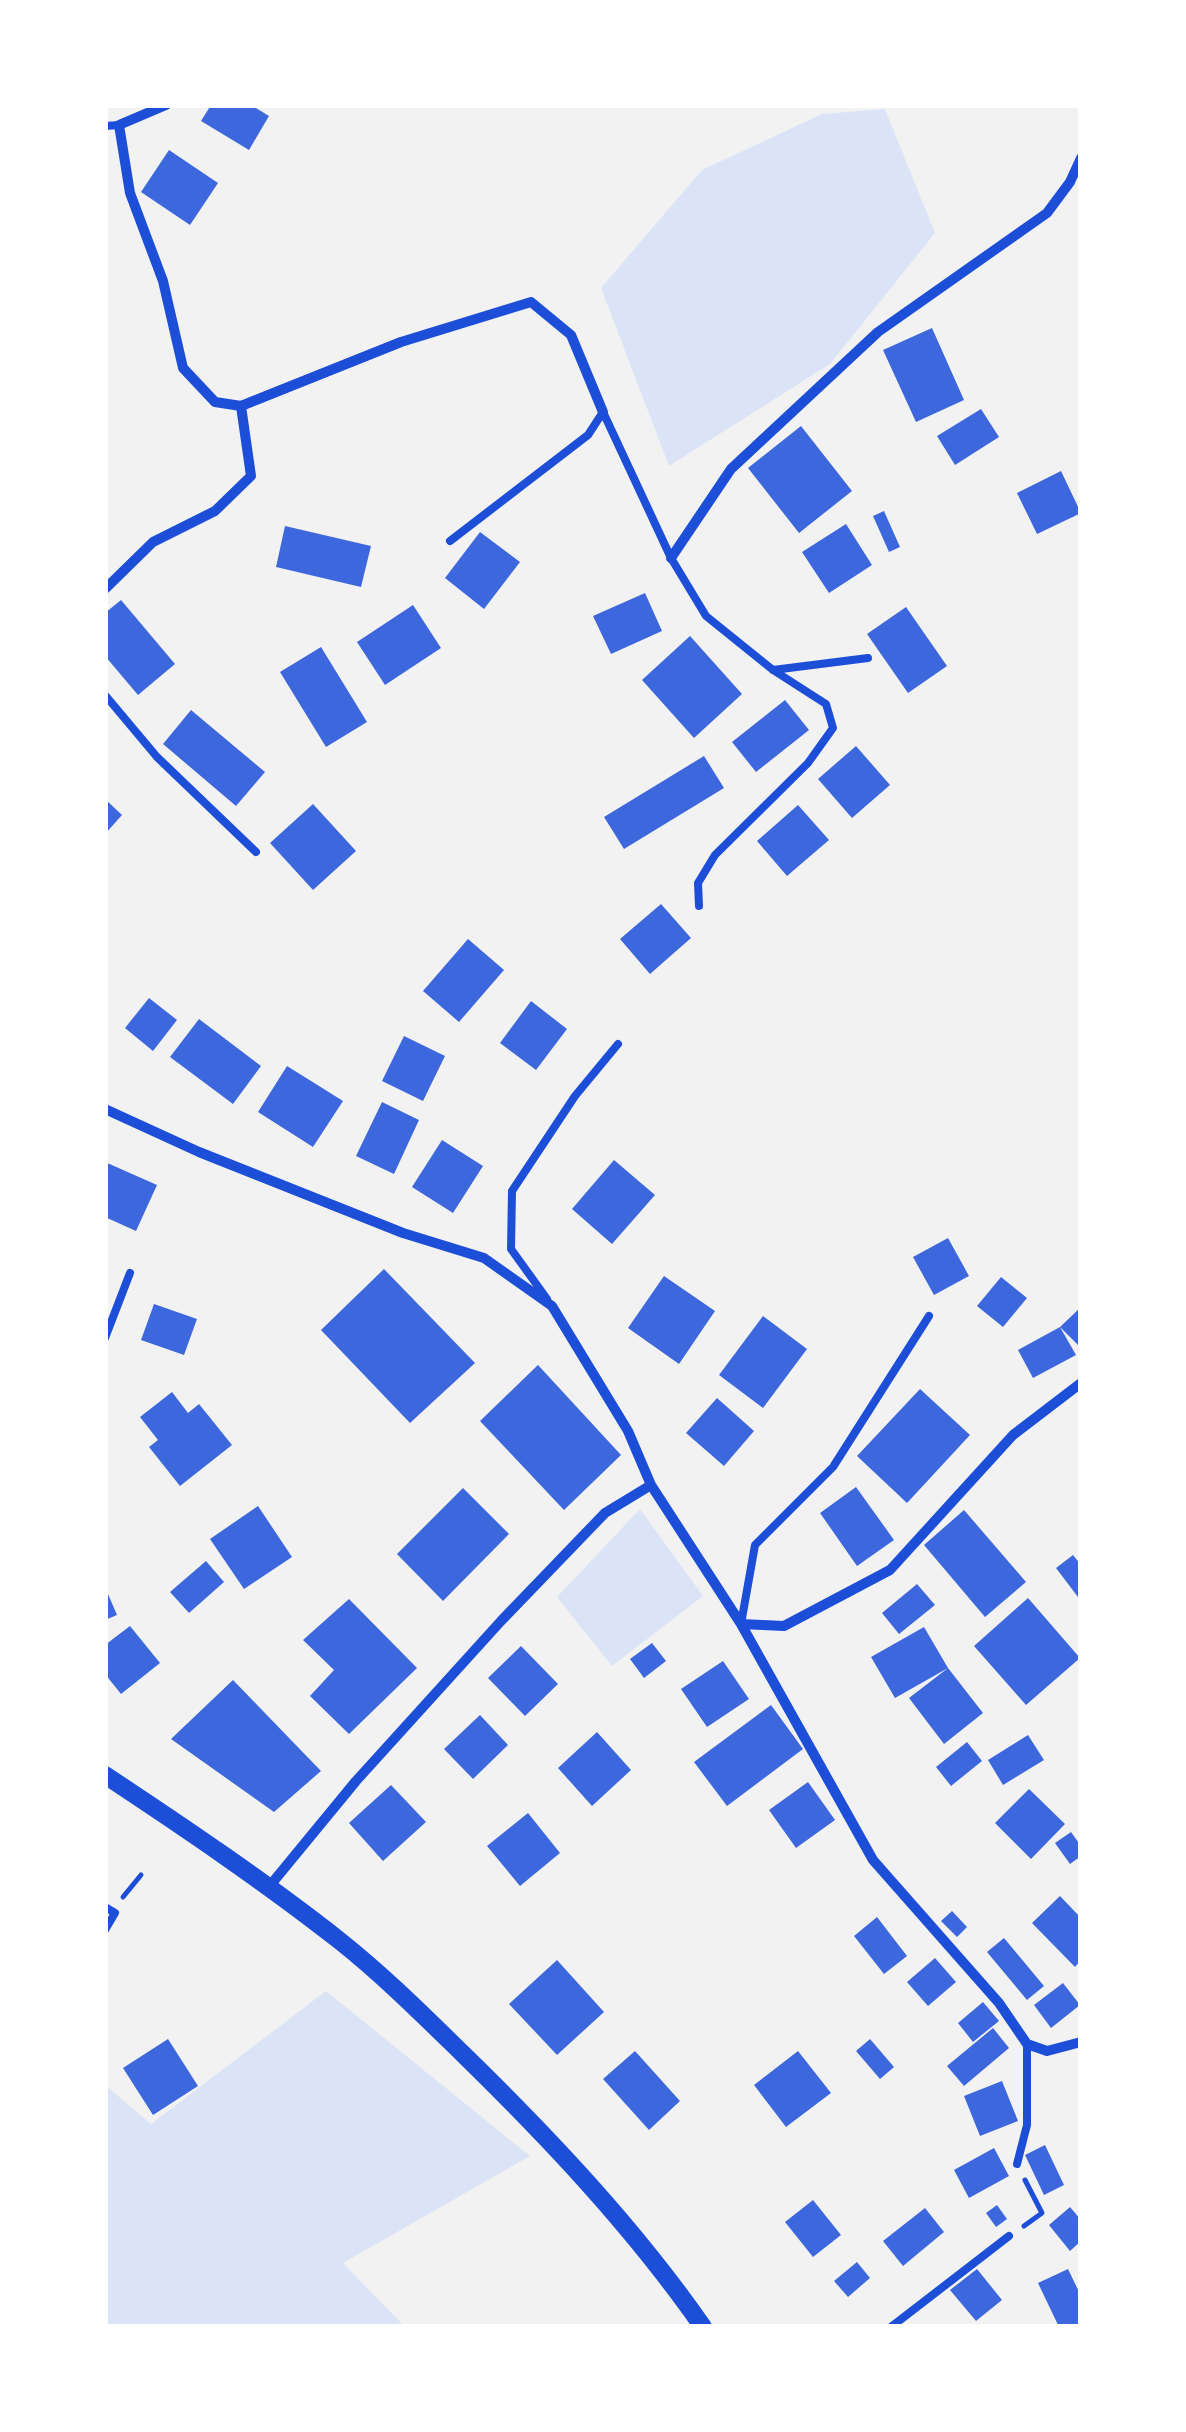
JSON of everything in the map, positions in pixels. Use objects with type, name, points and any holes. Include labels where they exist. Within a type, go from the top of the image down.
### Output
[{"type":"street","points":[[166,105],[119,125],[130,193],[163,281],[184,368],[214,402],[241,406],[401,342],[531,302],[571,335],[603,412]]},
{"type":"street","points":[[671,558],[730,469],[878,332],[1047,214],[1070,182],[1081,158]]},
{"type":"street","points":[[105,589],[153,542],[215,511],[252,476],[241,406]]},
{"type":"street","points":[[105,1109],[199,1152],[403,1233],[484,1258],[552,1306],[628,1431],[651,1485],[742,1624],[873,1860],[999,2002],[1027,2044],[1047,2051],[1081,2042]]},
{"type":"street","points":[[742,1624],[784,1626],[890,1570],[1013,1435],[1081,1384]]},
{"type":"street","points":[[268,1888],[356,1780],[501,1621],[604,1513],[651,1485]]},
{"type":"street","points":[[105,1775],[268,1888],[376,1970],[521,2111],[584,2179],[703,2327]]},
{"type":"lane","points":[[105,126],[119,125]]},
{"type":"lane","points":[[603,412],[671,558],[706,616],[773,670],[826,704],[833,728],[808,762],[716,855],[698,883],[698,906]]},
{"type":"lane","points":[[450,541],[588,435],[603,412]]},
{"type":"lane","points":[[773,670],[868,658]]},
{"type":"lane","points":[[105,695],[157,756],[256,852]]},
{"type":"lane","points":[[552,1306],[511,1249],[512,1191],[575,1096],[618,1044]]},
{"type":"lane","points":[[105,1338],[130,1273]]},
{"type":"lane","points":[[742,1624],[755,1546],[833,1467],[929,1316]]},
{"type":"lane","points":[[105,1906],[114,1913],[105,1930]]},
{"type":"lane","points":[[1017,2164],[1028,2126],[1027,2044]]},
{"type":"lane","points":[[891,2327],[1009,2236]]},
{"type":"path","points":[[123,1898],[140,1875]]},
{"type":"path","points":[[1017,2164],[1042,2213]]},
{"type":"shaded area","points":[[885,109],[935,233],[830,364],[669,466],[601,288],[702,170],[822,114]]},
{"type":"shaded area","points":[[640,1509],[703,1596],[612,1666],[557,1597]]},
{"type":"shaded area","points":[[326,1991],[530,2156],[343,2263],[405,2327],[105,2327],[105,2085],[151,2124]]},
{"type":"building","points":[[211,105],[251,105],[269,116],[249,150],[201,121]]},
{"type":"building","points":[[169,150],[218,183],[190,225],[141,192]]},
{"type":"building","points":[[932,328],[964,400],[916,422],[883,350]]},
{"type":"building","points":[[981,409],[999,437],[955,465],[937,436]]},
{"type":"building","points":[[801,426],[852,491],[799,533],[748,468]]},
{"type":"building","points":[[1061,471],[1081,513],[1037,534],[1017,493]]},
{"type":"building","points":[[884,511],[900,547],[889,552],[873,516]]},
{"type":"building","points":[[846,524],[872,565],[829,593],[802,552]]},
{"type":"building","points":[[285,526],[371,546],[361,587],[276,567]]},
{"type":"building","points":[[480,532],[520,562],[484,609],[445,578]]},
{"type":"building","points":[[645,593],[662,631],[611,654],[593,616]]},
{"type":"building","points":[[121,600],[175,664],[138,695],[105,656],[105,613]]},
{"type":"building","points":[[413,605],[441,648],[385,685],[357,642]]},
{"type":"building","points":[[906,607],[947,666],[908,693],[867,634]]},
{"type":"building","points":[[690,636],[742,694],[694,738],[642,680]]},
{"type":"building","points":[[321,647],[367,722],[326,747],[280,672]]},
{"type":"building","points":[[785,700],[809,730],[756,772],[732,742]]},
{"type":"building","points":[[191,710],[265,772],[236,806],[163,744]]},
{"type":"building","points":[[856,746],[890,785],[852,818],[818,779]]},
{"type":"building","points":[[704,756],[724,788],[624,849],[604,817]]},
{"type":"building","points":[[105,799],[122,815],[105,834]]},
{"type":"building","points":[[313,804],[356,851],[313,890],[270,843]]},
{"type":"building","points":[[798,805],[829,840],[787,876],[757,841]]},
{"type":"building","points":[[661,904],[691,938],[650,974],[620,939]]},
{"type":"building","points":[[468,939],[504,970],[459,1022],[423,991]]},
{"type":"building","points":[[149,998],[177,1020],[153,1051],[125,1028]]},
{"type":"building","points":[[531,1001],[567,1029],[536,1070],[500,1043]]},
{"type":"building","points":[[199,1019],[261,1066],[233,1104],[170,1057]]},
{"type":"building","points":[[404,1036],[445,1056],[423,1101],[382,1081]]},
{"type":"building","points":[[287,1066],[343,1101],[313,1147],[258,1112]]},
{"type":"building","points":[[382,1102],[419,1120],[394,1174],[356,1156]]},
{"type":"building","points":[[442,1140],[483,1166],[453,1213],[412,1187]]},
{"type":"building","points":[[614,1160],[655,1195],[612,1244],[572,1209]]},
{"type":"building","points":[[105,1162],[157,1185],[136,1231],[105,1217]]},
{"type":"building","points":[[948,1238],[969,1276],[934,1295],[913,1257]]},
{"type":"building","points":[[384,1269],[475,1363],[410,1423],[321,1330]]},
{"type":"building","points":[[664,1276],[715,1311],[679,1364],[628,1328]]},
{"type":"building","points":[[1001,1277],[1027,1298],[1003,1327],[977,1306]]},
{"type":"building","points":[[154,1304],[197,1319],[184,1355],[141,1340]]},
{"type":"building","points":[[1081,1307],[1081,1348],[1060,1327]]},
{"type":"building","points":[[763,1316],[807,1349],[763,1408],[719,1375]]},
{"type":"building","points":[[1060,1327],[1076,1355],[1033,1378],[1018,1350]]},
{"type":"building","points":[[538,1365],[621,1455],[564,1510],[480,1421]]},
{"type":"building","points":[[920,1389],[970,1435],[907,1503],[857,1456]]},
{"type":"building","points":[[172,1392],[188,1413],[199,1404],[232,1445],[180,1486],[149,1447],[158,1440],[140,1417]]},
{"type":"building","points":[[717,1398],[754,1431],[724,1466],[686,1433]]},
{"type":"building","points":[[856,1487],[894,1540],[857,1566],[820,1513]]},
{"type":"building","points":[[463,1488],[509,1534],[443,1601],[397,1554]]},
{"type":"building","points":[[258,1506],[292,1557],[244,1589],[210,1539]]},
{"type":"building","points":[[964,1510],[1026,1582],[985,1617],[924,1545]]},
{"type":"building","points":[[1073,1555],[1081,1565],[1081,1601],[1056,1568]]},
{"type":"building","points":[[206,1561],[224,1582],[189,1613],[170,1592]]},
{"type":"building","points":[[917,1584],[935,1605],[899,1634],[882,1613]]},
{"type":"building","points":[[105,1587],[117,1615],[105,1620]]},
{"type":"building","points":[[1028,1598],[1080,1658],[1026,1705],[974,1646]]},
{"type":"building","points":[[349,1599],[417,1668],[349,1734],[310,1696],[334,1670],[303,1640]]},
{"type":"building","points":[[130,1626],[160,1663],[121,1694],[105,1674],[105,1645]]},
{"type":"building","points":[[924,1627],[948,1668],[895,1698],[871,1657]]},
{"type":"building","points":[[652,1643],[666,1661],[644,1678],[630,1659]]},
{"type":"building","points":[[521,1646],[558,1684],[525,1716],[488,1678]]},
{"type":"building","points":[[723,1661],[749,1699],[707,1727],[681,1689]]},
{"type":"building","points":[[948,1668],[983,1713],[944,1744],[909,1698]]},
{"type":"building","points":[[233,1680],[321,1771],[274,1812],[171,1739]]},
{"type":"building","points":[[771,1705],[803,1749],[727,1806],[694,1762]]},
{"type":"building","points":[[480,1715],[508,1745],[473,1779],[444,1749]]},
{"type":"building","points":[[597,1732],[631,1770],[592,1806],[558,1768]]},
{"type":"building","points":[[1028,1735],[1044,1760],[1003,1785],[988,1760]]},
{"type":"building","points":[[967,1742],[982,1761],[951,1786],[936,1767]]},
{"type":"building","points":[[808,1782],[835,1820],[796,1848],[769,1810]]},
{"type":"building","points":[[391,1785],[426,1822],[383,1861],[349,1823]]},
{"type":"building","points":[[1029,1789],[1065,1824],[1031,1859],[995,1823]]},
{"type":"building","points":[[528,1813],[560,1853],[520,1886],[487,1846]]},
{"type":"building","points":[[1071,1832],[1081,1846],[1081,1856],[1070,1864],[1055,1843]]},
{"type":"building","points":[[1060,1896],[1081,1918],[1081,1960],[1075,1967],[1032,1923]]},
{"type":"building","points":[[952,1911],[967,1927],[957,1937],[941,1921]]},
{"type":"building","points":[[877,1917],[907,1956],[884,1974],[854,1936]]},
{"type":"building","points":[[1004,1938],[1044,1986],[1027,2000],[987,1952]]},
{"type":"building","points":[[935,1958],[956,1982],[928,2006],[907,1982]]},
{"type":"building","points":[[557,1960],[604,2012],[557,2055],[509,2004]]},
{"type":"building","points":[[1063,1983],[1080,2005],[1051,2028],[1034,2005]]},
{"type":"building","points":[[983,2002],[999,2021],[973,2042],[958,2023]]},
{"type":"building","points":[[993,2028],[1009,2048],[964,2086],[947,2066]]},
{"type":"building","points":[[168,2039],[198,2086],[153,2115],[123,2068]]},
{"type":"building","points":[[870,2039],[894,2067],[880,2079],[856,2051]]},
{"type":"building","points":[[635,2051],[680,2101],[649,2130],[603,2079]]},
{"type":"building","points":[[798,2051],[831,2093],[786,2127],[754,2085]]},
{"type":"building","points":[[1002,2081],[1018,2121],[980,2136],[964,2096]]},
{"type":"building","points":[[1045,2145],[1064,2185],[1044,2195],[1025,2155]]},
{"type":"building","points":[[994,2148],[1009,2176],[969,2198],[954,2170]]},
{"type":"building","points":[[813,2200],[841,2235],[813,2257],[785,2222]]},
{"type":"building","points":[[997,2205],[1007,2219],[996,2227],[986,2213]]},
{"type":"building","points":[[1070,2207],[1081,2220],[1081,2241],[1070,2251],[1049,2225]]},
{"type":"building","points":[[925,2208],[944,2232],[903,2266],[883,2241]]},
{"type":"building","points":[[857,2262],[870,2278],[848,2297],[834,2281]]},
{"type":"building","points":[[977,2269],[1002,2300],[976,2321],[950,2290]]},
{"type":"building","points":[[1068,2269],[1081,2296],[1081,2327],[1059,2327],[1038,2283]]}]
